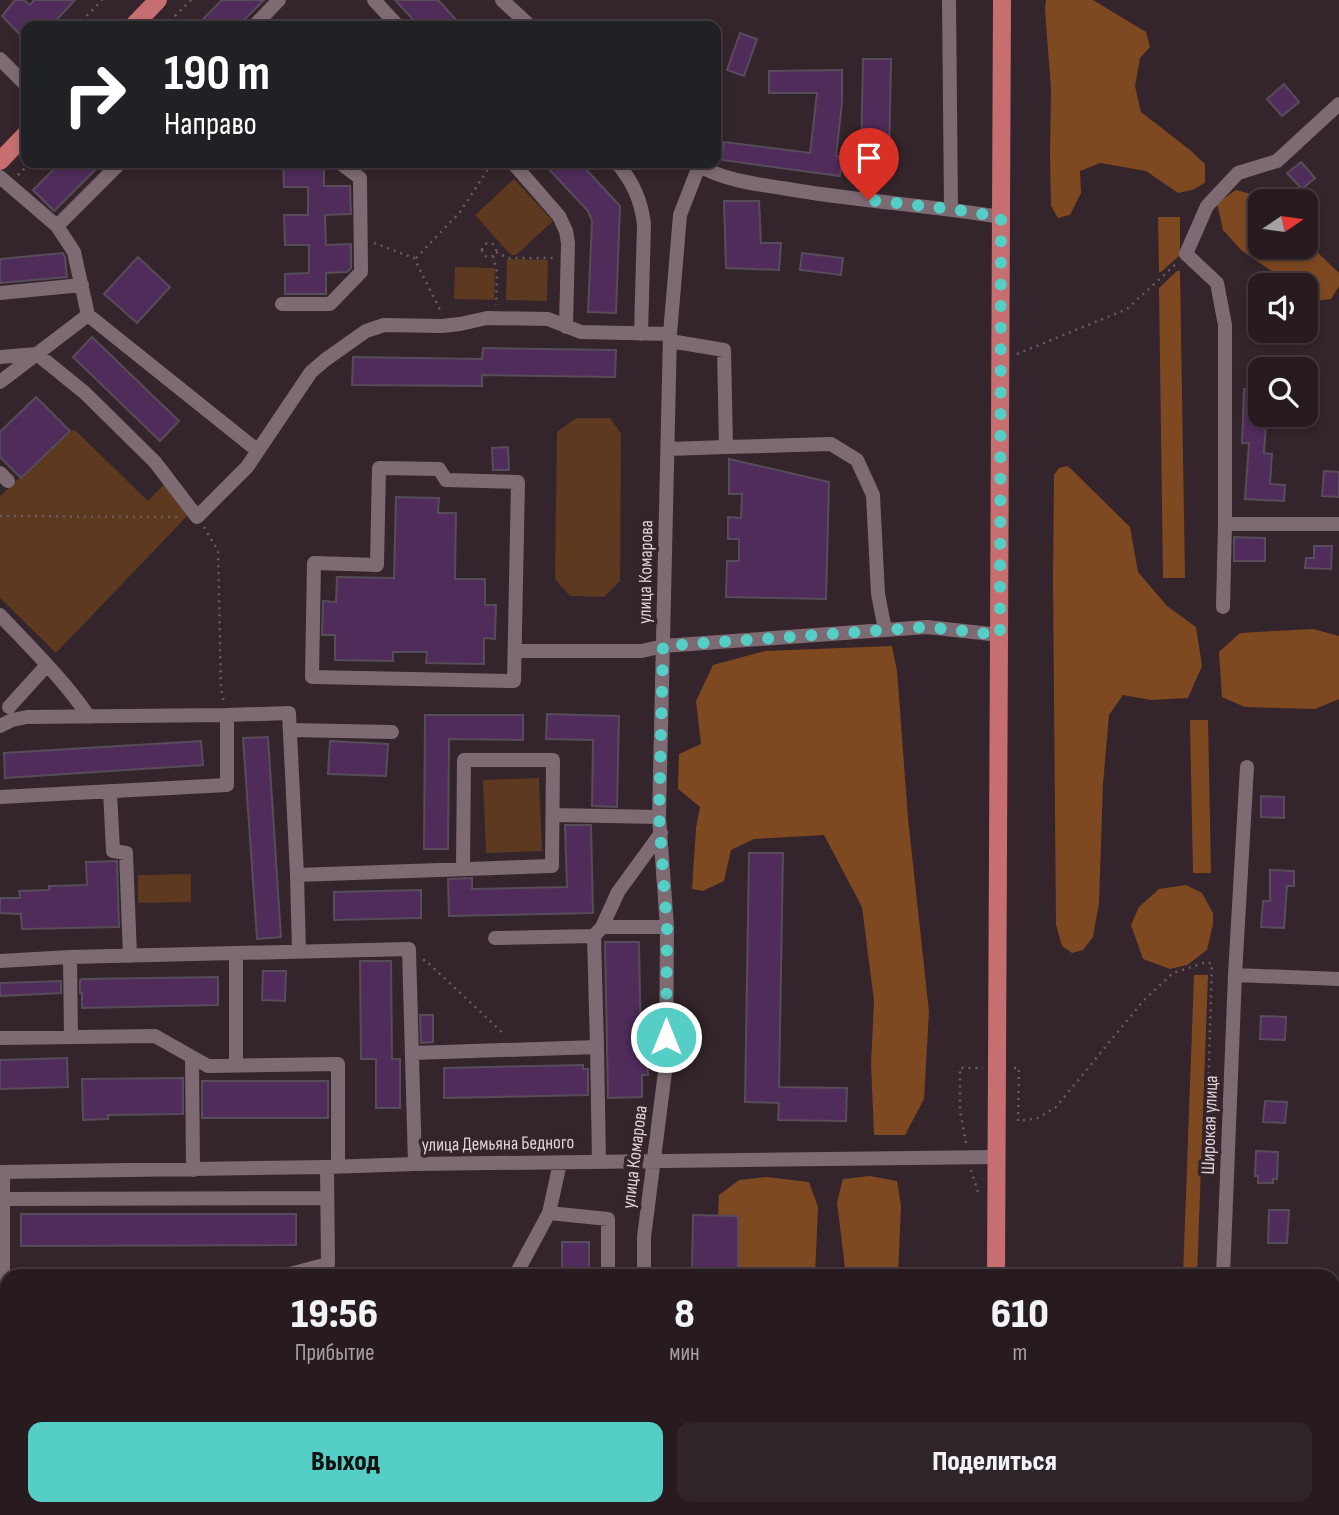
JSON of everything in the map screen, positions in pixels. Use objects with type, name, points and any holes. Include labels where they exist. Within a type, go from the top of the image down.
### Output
[{"type":"main road","points":[[139,21],[158,0]]},
{"type":"main road","points":[[996,1269],[1002,0]]},
{"type":"main road","points":[[0,161],[21,139]]},
{"type":"street","points":[[259,21],[279,0]]},
{"type":"street","points":[[374,0],[393,21]]},
{"type":"street","points":[[502,0],[525,21]]},
{"type":"street","points":[[949,0],[951,209]]},
{"type":"street","points":[[0,59],[21,80]]},
{"type":"street","points":[[1223,607],[1225,324],[1217,283],[1186,254],[1208,206],[1238,173],[1277,161],[1339,104]]},
{"type":"street","points":[[57,226],[115,168]]},
{"type":"street","points":[[282,304],[330,303],[361,272],[360,178],[347,168]]},
{"type":"street","points":[[517,168],[563,222],[566,231],[566,327]]},
{"type":"street","points":[[621,168],[631,182],[642,208],[644,224],[641,334]]},
{"type":"street","name":"улица Комарова","points":[[644,1269],[644,1237],[666,1064],[667,927],[659,817],[670,338],[680,215],[696,168]]},
{"type":"street","name":"улица Комарова","points":[[707,168],[740,181],[803,192],[1001,217]]},
{"type":"street","points":[[0,177],[57,226],[74,252],[88,315],[258,451]]},
{"type":"street","points":[[0,293],[82,285]]},
{"type":"street","points":[[0,383],[88,315]]},
{"type":"street","points":[[0,357],[37,354],[85,393],[155,461],[197,517],[241,473],[311,372],[366,331],[384,325],[448,326],[480,319],[548,319],[581,332],[641,334],[724,350],[726,446]]},
{"type":"street","points":[[668,449],[831,444],[857,460],[873,495],[878,594],[885,630]]},
{"type":"street","points":[[379,468],[439,469],[446,480],[518,482],[515,651],[514,681],[312,677],[314,564],[377,565],[379,468]]},
{"type":"street","points":[[1225,524],[1339,524]]},
{"type":"street","points":[[0,615],[47,665],[89,717]]},
{"type":"street","points":[[515,651],[642,651],[663,646],[927,627],[1000,635]]},
{"type":"street","points":[[5,713],[47,665]]},
{"type":"street","points":[[5,713],[27,717],[289,713],[299,952]]},
{"type":"street","points":[[0,796],[227,785],[227,715]]},
{"type":"street","points":[[290,730],[393,732]]},
{"type":"street","points":[[297,875],[552,866],[553,760],[464,760],[463,869]]},
{"type":"street","name":"Широкая улица","points":[[1223,1269],[1235,975],[1247,767]]},
{"type":"street","points":[[110,791],[113,851],[126,853],[130,956]]},
{"type":"street","points":[[552,815],[659,817]]},
{"type":"street","points":[[599,1162],[598,932],[618,892],[661,833]]},
{"type":"street","points":[[495,938],[667,927]]},
{"type":"street","points":[[0,961],[409,949],[415,1164]]},
{"type":"street","points":[[236,953],[236,1065]]},
{"type":"street","points":[[70,957],[71,1037]]},
{"type":"street","points":[[1235,975],[1339,979]]},
{"type":"street","points":[[0,1038],[155,1036],[208,1066],[338,1064],[333,1167],[327,1198],[328,1264],[317,1269]]},
{"type":"street","points":[[412,1053],[597,1047]]},
{"type":"street","points":[[192,1057],[193,1170]]},
{"type":"street","name":"улица Демьяна Бедного","points":[[1,1172],[996,1157]]},
{"type":"street","points":[[519,1269],[549,1213],[560,1163]]},
{"type":"street","points":[[1,1172],[1,1263]]},
{"type":"street","points":[[3,1199],[327,1198]]},
{"type":"street","points":[[549,1213],[608,1219],[608,1269]]},
{"type":"path","points":[[82,21],[102,0]]},
{"type":"path","points":[[170,21],[191,0]]},
{"type":"path","points":[[415,259],[460,212],[489,168]]},
{"type":"path","points":[[361,238],[415,259],[448,326]]},
{"type":"path","points":[[481,240],[485,244],[493,244],[495,254],[496,318]]},
{"type":"path","points":[[485,244],[481,248],[483,255],[488,258],[495,254],[509,258],[567,259]]},
{"type":"path","points":[[1001,361],[1127,309],[1186,254]]},
{"type":"path","points":[[0,516],[197,517],[218,551],[221,689],[227,715]]},
{"type":"path","points":[[409,960],[425,960],[520,1049]]},
{"type":"path","points":[[1019,1068],[1018,1121],[1038,1118],[1056,1107],[1144,1000],[1173,973],[1207,962],[1212,964],[1208,1096],[1230,1097]]},
{"type":"path","points":[[960,1068],[960,1111]]},
{"type":"shaded area","points":[[1046,0],[1093,0],[1146,32],[1150,47],[1140,58],[1135,86],[1141,112],[1205,164],[1205,183],[1178,193],[1146,171],[1100,163],[1080,171],[1081,193],[1070,215],[1058,218],[1051,206],[1051,90]]},
{"type":"shaded area","points":[[514,179],[553,221],[516,255],[511,255],[475,215]]},
{"type":"shaded area","points":[[1236,190],[1248,193],[1248,255],[1223,230],[1217,203]]},
{"type":"shaded area","points":[[1158,217],[1180,217],[1180,255],[1161,272],[1159,272]]},
{"type":"shaded area","points":[[1318,253],[1339,273],[1339,286],[1331,299],[1318,301],[1318,273],[1275,273],[1254,259],[1318,259]]},
{"type":"shaded area","points":[[507,259],[548,260],[547,301],[506,300]]},
{"type":"shaded area","points":[[455,267],[495,268],[494,300],[454,299]]},
{"type":"shaded area","points":[[1180,271],[1185,578],[1163,578],[1159,288]]},
{"type":"shaded area","points":[[576,418],[610,418],[621,433],[620,581],[604,597],[570,596],[555,579],[557,432]]},
{"type":"shaded area","points":[[75,430],[148,501],[166,482],[190,513],[56,653],[0,598],[0,496],[70,431]]},
{"type":"shaded area","points":[[1068,466],[1130,527],[1138,572],[1167,606],[1196,627],[1202,666],[1188,698],[1151,700],[1123,695],[1109,715],[1103,784],[1099,903],[1093,937],[1083,950],[1072,953],[1062,946],[1056,925],[1053,580],[1054,475],[1059,468]]},
{"type":"shaded area","points":[[1313,629],[1339,636],[1339,699],[1315,709],[1245,707],[1222,697],[1219,652],[1240,633]]},
{"type":"shaded area","points":[[892,646],[897,671],[908,818],[929,1012],[924,1099],[905,1135],[874,1135],[871,1063],[874,1001],[862,907],[824,835],[754,839],[731,850],[724,881],[703,891],[692,889],[700,807],[678,789],[679,754],[701,744],[696,701],[713,665],[765,651]]},
{"type":"shaded area","points":[[1190,720],[1208,720],[1211,873],[1193,873]]},
{"type":"shaded area","points":[[539,778],[542,851],[486,853],[483,780]]},
{"type":"shaded area","points":[[191,874],[191,902],[138,903],[138,875]]},
{"type":"shaded area","points":[[1186,885],[1202,893],[1213,913],[1207,950],[1187,965],[1170,969],[1143,959],[1131,925],[1139,907],[1159,889]]},
{"type":"shaded area","points":[[1194,975],[1208,975],[1197,1269],[1183,1269]]},
{"type":"shaded area","points":[[870,1176],[897,1181],[901,1206],[898,1269],[845,1269],[837,1202],[843,1179]]},
{"type":"shaded area","points":[[767,1177],[809,1182],[818,1207],[815,1269],[715,1269],[719,1195],[739,1180]]},
{"type":"building","points":[[15,0],[24,0],[30,5],[34,0],[75,0],[56,21],[21,21],[21,36],[2,16]]},
{"type":"building","points":[[222,0],[264,0],[243,21],[201,21]]},
{"type":"building","points":[[395,0],[438,0],[457,21],[414,21]]},
{"type":"building","points":[[740,33],[757,39],[744,76],[727,70]]},
{"type":"building","points":[[863,59],[891,59],[889,160],[861,160]]},
{"type":"building","points":[[842,70],[842,103],[836,156],[842,157],[840,176],[722,160],[724,142],[810,153],[817,93],[769,93],[769,71]]},
{"type":"building","points":[[1284,84],[1299,102],[1282,116],[1267,99]]},
{"type":"building","points":[[1301,162],[1315,178],[1302,189],[1287,173]]},
{"type":"building","points":[[55,168],[97,168],[54,211],[33,190]]},
{"type":"building","points":[[283,168],[324,168],[324,186],[350,186],[351,214],[325,215],[326,245],[351,244],[351,268],[347,272],[326,273],[326,294],[285,294],[285,274],[309,273],[309,245],[285,245],[284,215],[308,215],[308,187],[284,187]]},
{"type":"building","points":[[548,168],[585,168],[620,206],[616,313],[588,312],[592,221],[588,211]]},
{"type":"building","points":[[724,201],[759,201],[761,243],[781,243],[779,270],[726,268]]},
{"type":"building","points":[[63,253],[67,277],[0,283],[0,259]]},
{"type":"building","points":[[802,253],[843,258],[841,275],[800,270]]},
{"type":"building","points":[[138,257],[170,287],[137,323],[104,294]]},
{"type":"building","points":[[92,337],[179,421],[160,441],[73,357]]},
{"type":"building","points":[[483,348],[616,350],[615,377],[482,375],[482,386],[352,385],[353,357],[482,359]]},
{"type":"building","points":[[1244,389],[1248,389],[1248,427],[1266,427],[1264,453],[1272,454],[1270,484],[1285,485],[1284,501],[1245,499],[1249,443],[1242,443]]},
{"type":"building","points":[[36,397],[70,431],[21,478],[0,457],[0,432]]},
{"type":"building","points":[[508,447],[509,470],[493,470],[492,448]]},
{"type":"building","points":[[729,459],[829,482],[826,599],[726,597],[727,561],[739,561],[739,539],[728,539],[728,517],[741,518],[742,494],[729,494]]},
{"type":"building","points":[[1324,471],[1339,472],[1339,497],[1322,496]]},
{"type":"building","points":[[396,497],[439,498],[438,513],[456,513],[455,579],[485,579],[485,605],[496,605],[495,639],[484,638],[484,664],[426,663],[427,652],[393,652],[393,661],[335,660],[335,635],[322,635],[323,601],[336,602],[337,577],[394,578]]},
{"type":"building","points":[[1234,537],[1265,538],[1265,561],[1234,561]]},
{"type":"building","points":[[1314,546],[1332,546],[1331,569],[1305,568],[1306,558],[1314,558]]},
{"type":"building","points":[[547,714],[619,716],[617,807],[592,806],[593,740],[546,739]]},
{"type":"building","points":[[425,715],[523,715],[523,740],[449,739],[448,849],[424,849]]},
{"type":"building","points":[[268,737],[281,937],[257,939],[243,738]]},
{"type":"building","points":[[201,741],[203,765],[5,778],[4,753]]},
{"type":"building","points":[[330,741],[388,744],[386,776],[328,774]]},
{"type":"building","points":[[1261,796],[1284,797],[1284,818],[1261,817]]},
{"type":"building","points":[[565,825],[591,825],[593,913],[449,916],[448,879],[472,878],[472,889],[567,887]]},
{"type":"building","points":[[749,853],[783,853],[779,1087],[847,1088],[846,1121],[778,1120],[779,1103],[745,1102]]},
{"type":"building","points":[[117,861],[119,927],[22,929],[21,914],[0,913],[0,898],[20,898],[19,891],[49,890],[49,886],[87,885],[86,862]]},
{"type":"building","points":[[1270,870],[1294,871],[1294,886],[1287,886],[1284,928],[1261,927],[1263,901],[1270,901]]},
{"type":"building","points":[[421,890],[421,918],[334,920],[334,892]]},
{"type":"building","points":[[605,942],[639,942],[641,1053],[647,1053],[648,1075],[642,1075],[642,1097],[608,1098]]},
{"type":"building","points":[[360,961],[391,961],[392,1059],[400,1059],[400,1108],[376,1108],[376,1059],[361,1059]]},
{"type":"building","points":[[263,971],[286,971],[285,1001],[262,1000]]},
{"type":"building","points":[[218,977],[218,1005],[82,1008],[82,979]]},
{"type":"building","points":[[61,981],[61,993],[0,996],[0,983]]},
{"type":"building","points":[[420,1015],[433,1015],[433,1042],[421,1043]]},
{"type":"building","points":[[1261,1016],[1286,1017],[1285,1040],[1260,1039]]},
{"type":"building","points":[[67,1058],[68,1087],[0,1089],[0,1060]]},
{"type":"building","points":[[583,1065],[583,1069],[588,1069],[588,1095],[444,1098],[444,1068]]},
{"type":"building","points":[[183,1078],[183,1114],[108,1115],[108,1119],[83,1120],[82,1079]]},
{"type":"building","points":[[202,1081],[328,1081],[328,1118],[202,1118]]},
{"type":"building","points":[[1265,1101],[1287,1102],[1285,1123],[1263,1122]]},
{"type":"building","points":[[1256,1151],[1278,1152],[1277,1179],[1273,1179],[1273,1183],[1258,1183],[1258,1176],[1255,1176]]},
{"type":"building","points":[[1269,1210],[1289,1210],[1287,1243],[1268,1243]]},
{"type":"building","points":[[21,1214],[296,1214],[296,1245],[21,1246]]},
{"type":"building","points":[[693,1215],[738,1216],[738,1269],[692,1269]]},
{"type":"building","points":[[562,1242],[589,1242],[589,1269],[562,1269]]},
{"type":"route","points":[[666,1037],[667,927],[659,817],[663,646],[927,627],[1000,635],[1001,217],[869,200]]}]
